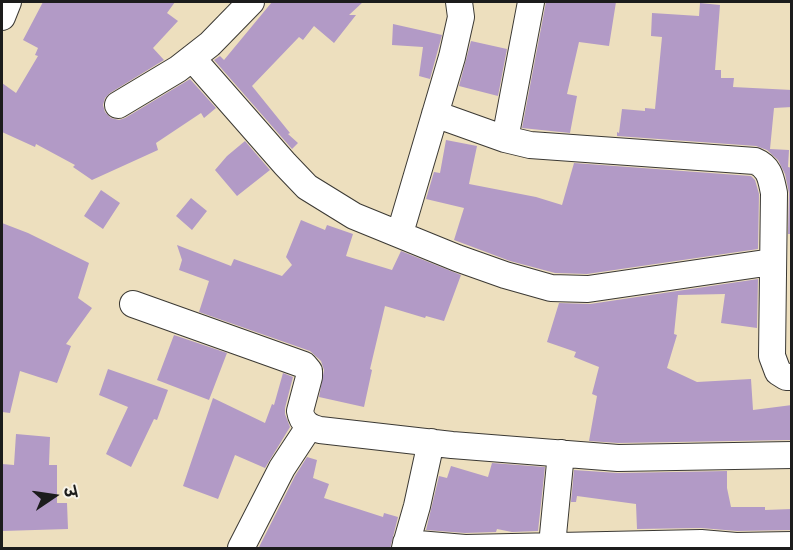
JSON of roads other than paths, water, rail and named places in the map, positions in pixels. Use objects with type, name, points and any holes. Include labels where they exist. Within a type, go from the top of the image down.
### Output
[{"type":"street","points":[[2,17],[8,2]]},
{"type":"street","points":[[118,105],[158,82],[192,58],[210,44],[251,2]]},
{"type":"street","points":[[400,233],[461,17],[459,2]]},
{"type":"street","points":[[505,139],[531,2]]},
{"type":"street","points":[[192,58],[307,187],[354,216],[505,275],[551,288],[588,289],[772,262]]},
{"type":"street","points":[[435,114],[505,139],[530,145],[761,163],[771,178],[774,194],[772,356],[778,372],[786,377],[792,377]]},
{"type":"street","points":[[134,304],[304,365],[309,371],[309,377],[300,411],[301,416],[309,427],[320,430],[618,458],[792,455]]},
{"type":"street","points":[[241,549],[282,468],[309,427]]},
{"type":"street","points":[[431,442],[406,546],[465,548],[701,543],[736,546],[792,545]]},
{"type":"street","points":[[552,546],[561,453]]}]
